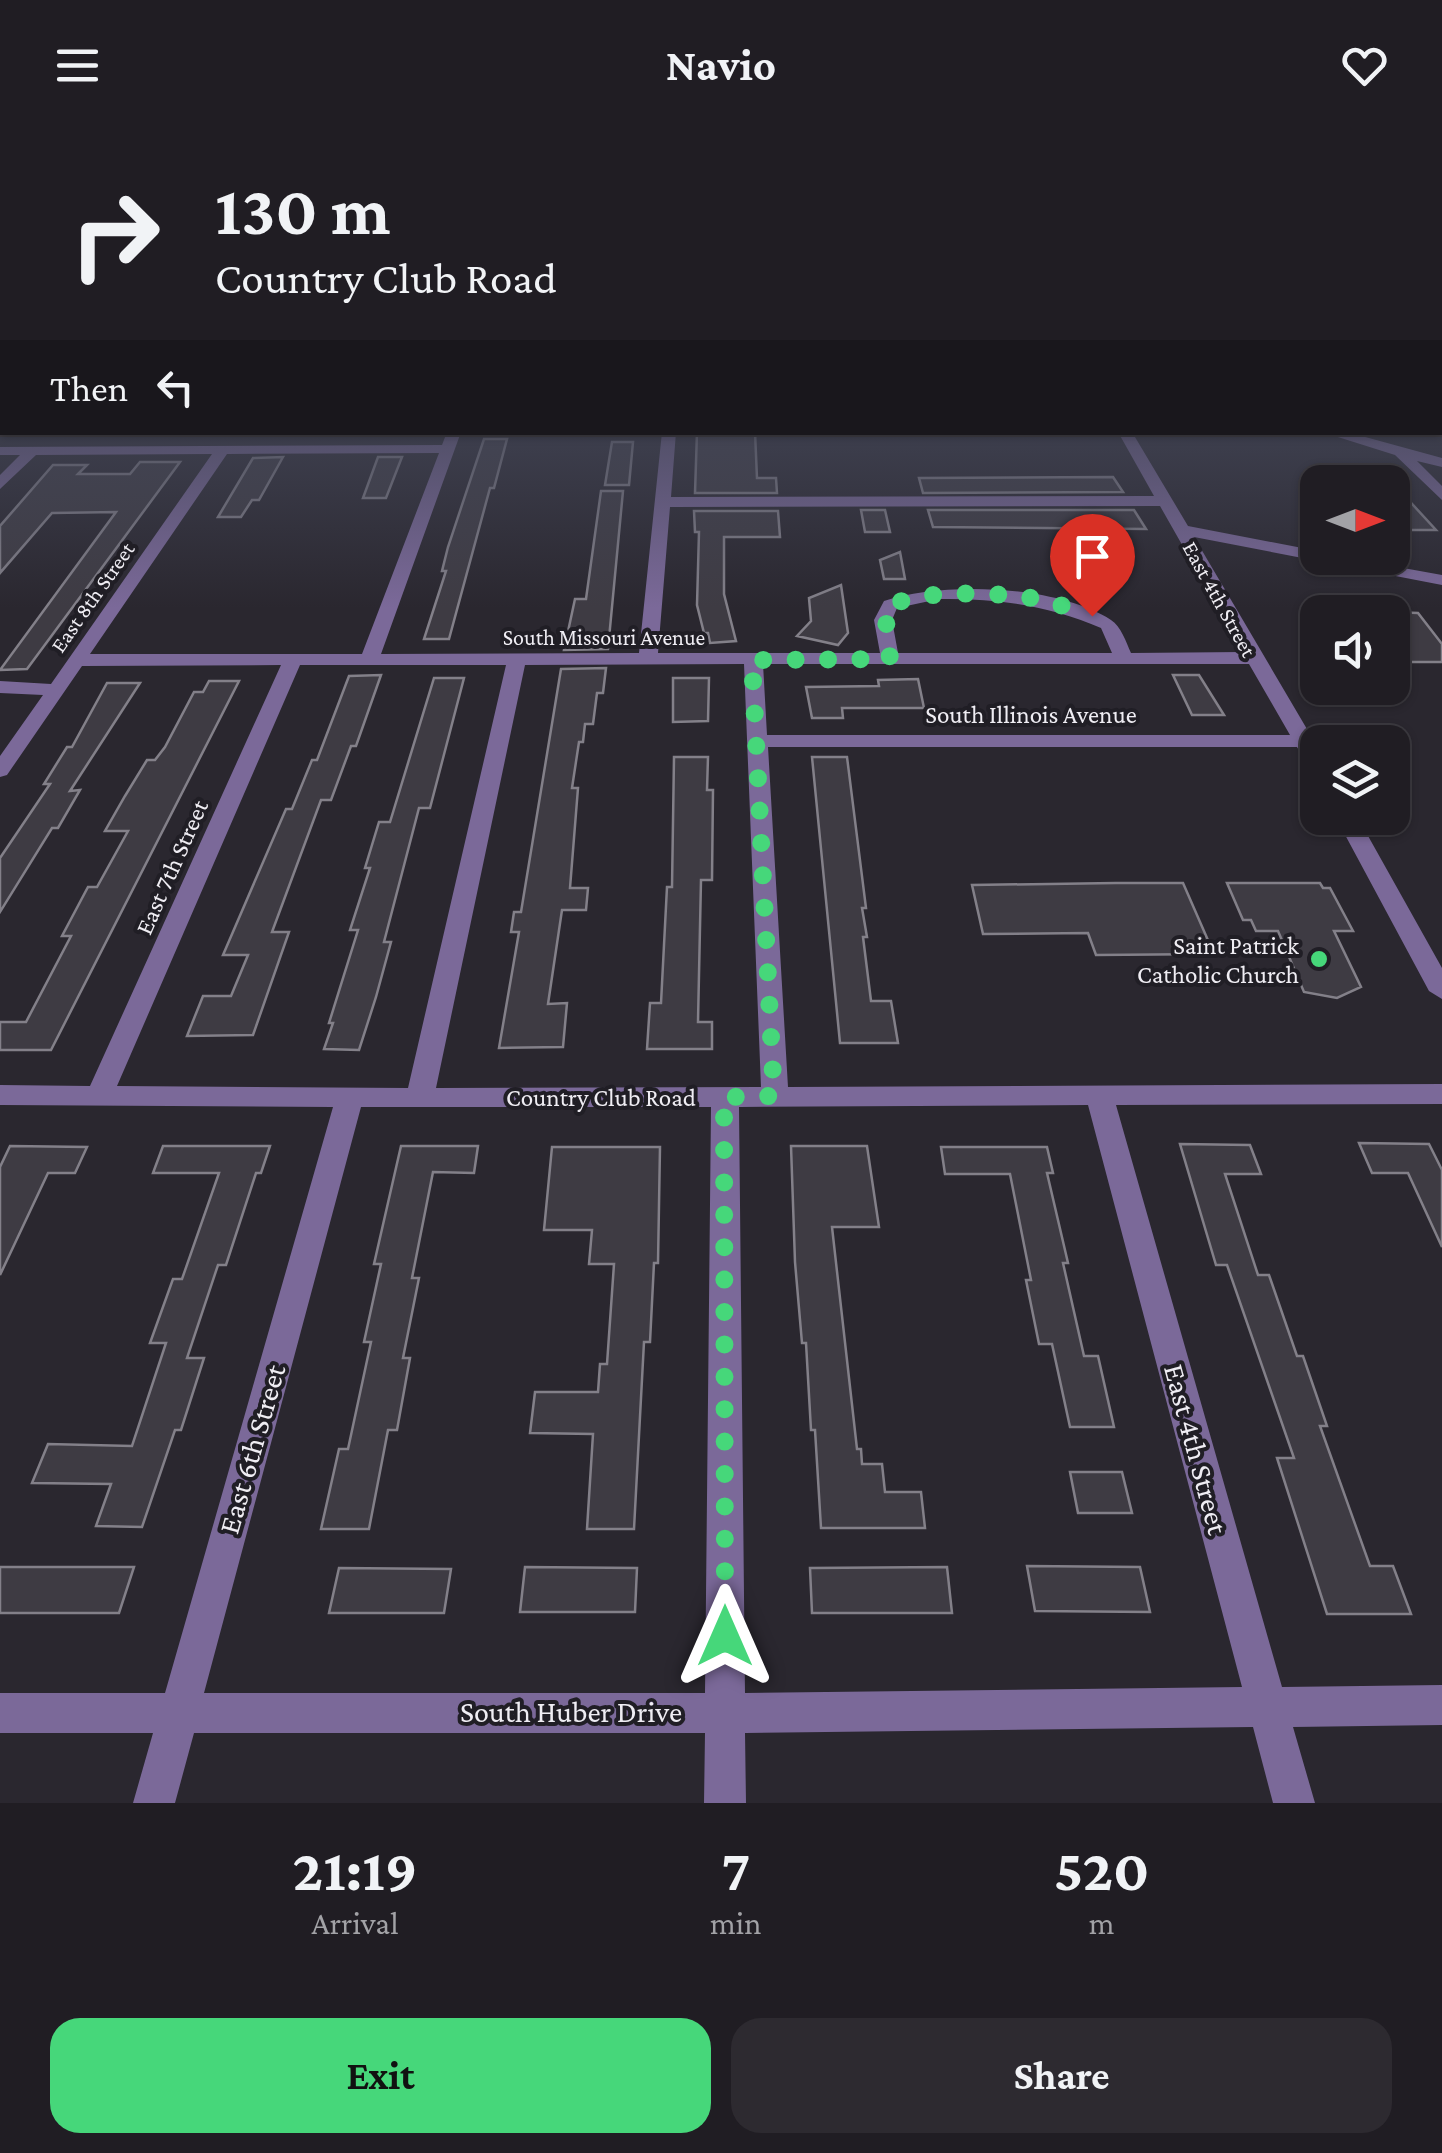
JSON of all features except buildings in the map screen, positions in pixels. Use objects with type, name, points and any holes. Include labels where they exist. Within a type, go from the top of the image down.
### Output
[{"type":"street","points":[[0,484],[31,452]]},
{"type":"street","name":"East 8th Street","points":[[0,770],[221,452]]},
{"type":"street","points":[[370,660],[447,452]]},
{"type":"street","points":[[648,658],[668,452]]},
{"type":"street","name":"East 4th Street","points":[[1135,452],[1300,734]]},
{"type":"street","points":[[1399,452],[1442,462]]},
{"type":"street","points":[[1399,452],[1442,495]]},
{"type":"street","points":[[664,502],[1163,501]]},
{"type":"street","points":[[1181,530],[1300,553]]},
{"type":"street","points":[[1410,574],[1442,580]]},
{"type":"street","points":[[890,659],[884,620],[890,605],[908,598],[1010,595],[1045,600],[1108,625],[1126,661]]},
{"type":"street","name":"South Missouri Avenue","points":[[75,660],[1254,658]]},
{"type":"street","name":"East 7th Street","points":[[99,1096],[293,660]]},
{"type":"street","points":[[420,1098],[516,660]]},
{"type":"street","points":[[752,660],[774,1096]]},
{"type":"street","points":[[0,687],[56,690]]},
{"type":"street","name":"South Illinois Avenue","points":[[759,741],[1300,741]]},
{"type":"street","points":[[1356,835],[1442,991]]},
{"type":"street","name":"Country Club Road","points":[[0,1094],[420,1098],[1442,1094]]},
{"type":"street","name":"East 4th Street","points":[[1099,1094],[1294,1803]]},
{"type":"street","name":"East 6th Street","points":[[154,1803],[350,1096]]},
{"type":"street","points":[[724,1097],[725,1803]]},
{"type":"street","name":"South Huber Drive","points":[[0,1713],[726,1713],[1442,1704]]},
{"type":"place","name":"Saint Patrick Catholic Church","points":[[1319,959]]},
{"type":"route","points":[[725,1636],[724,1097],[774,1096],[752,660],[890,659],[885,611],[908,598],[1010,595],[1045,600],[1092,616]]}]
